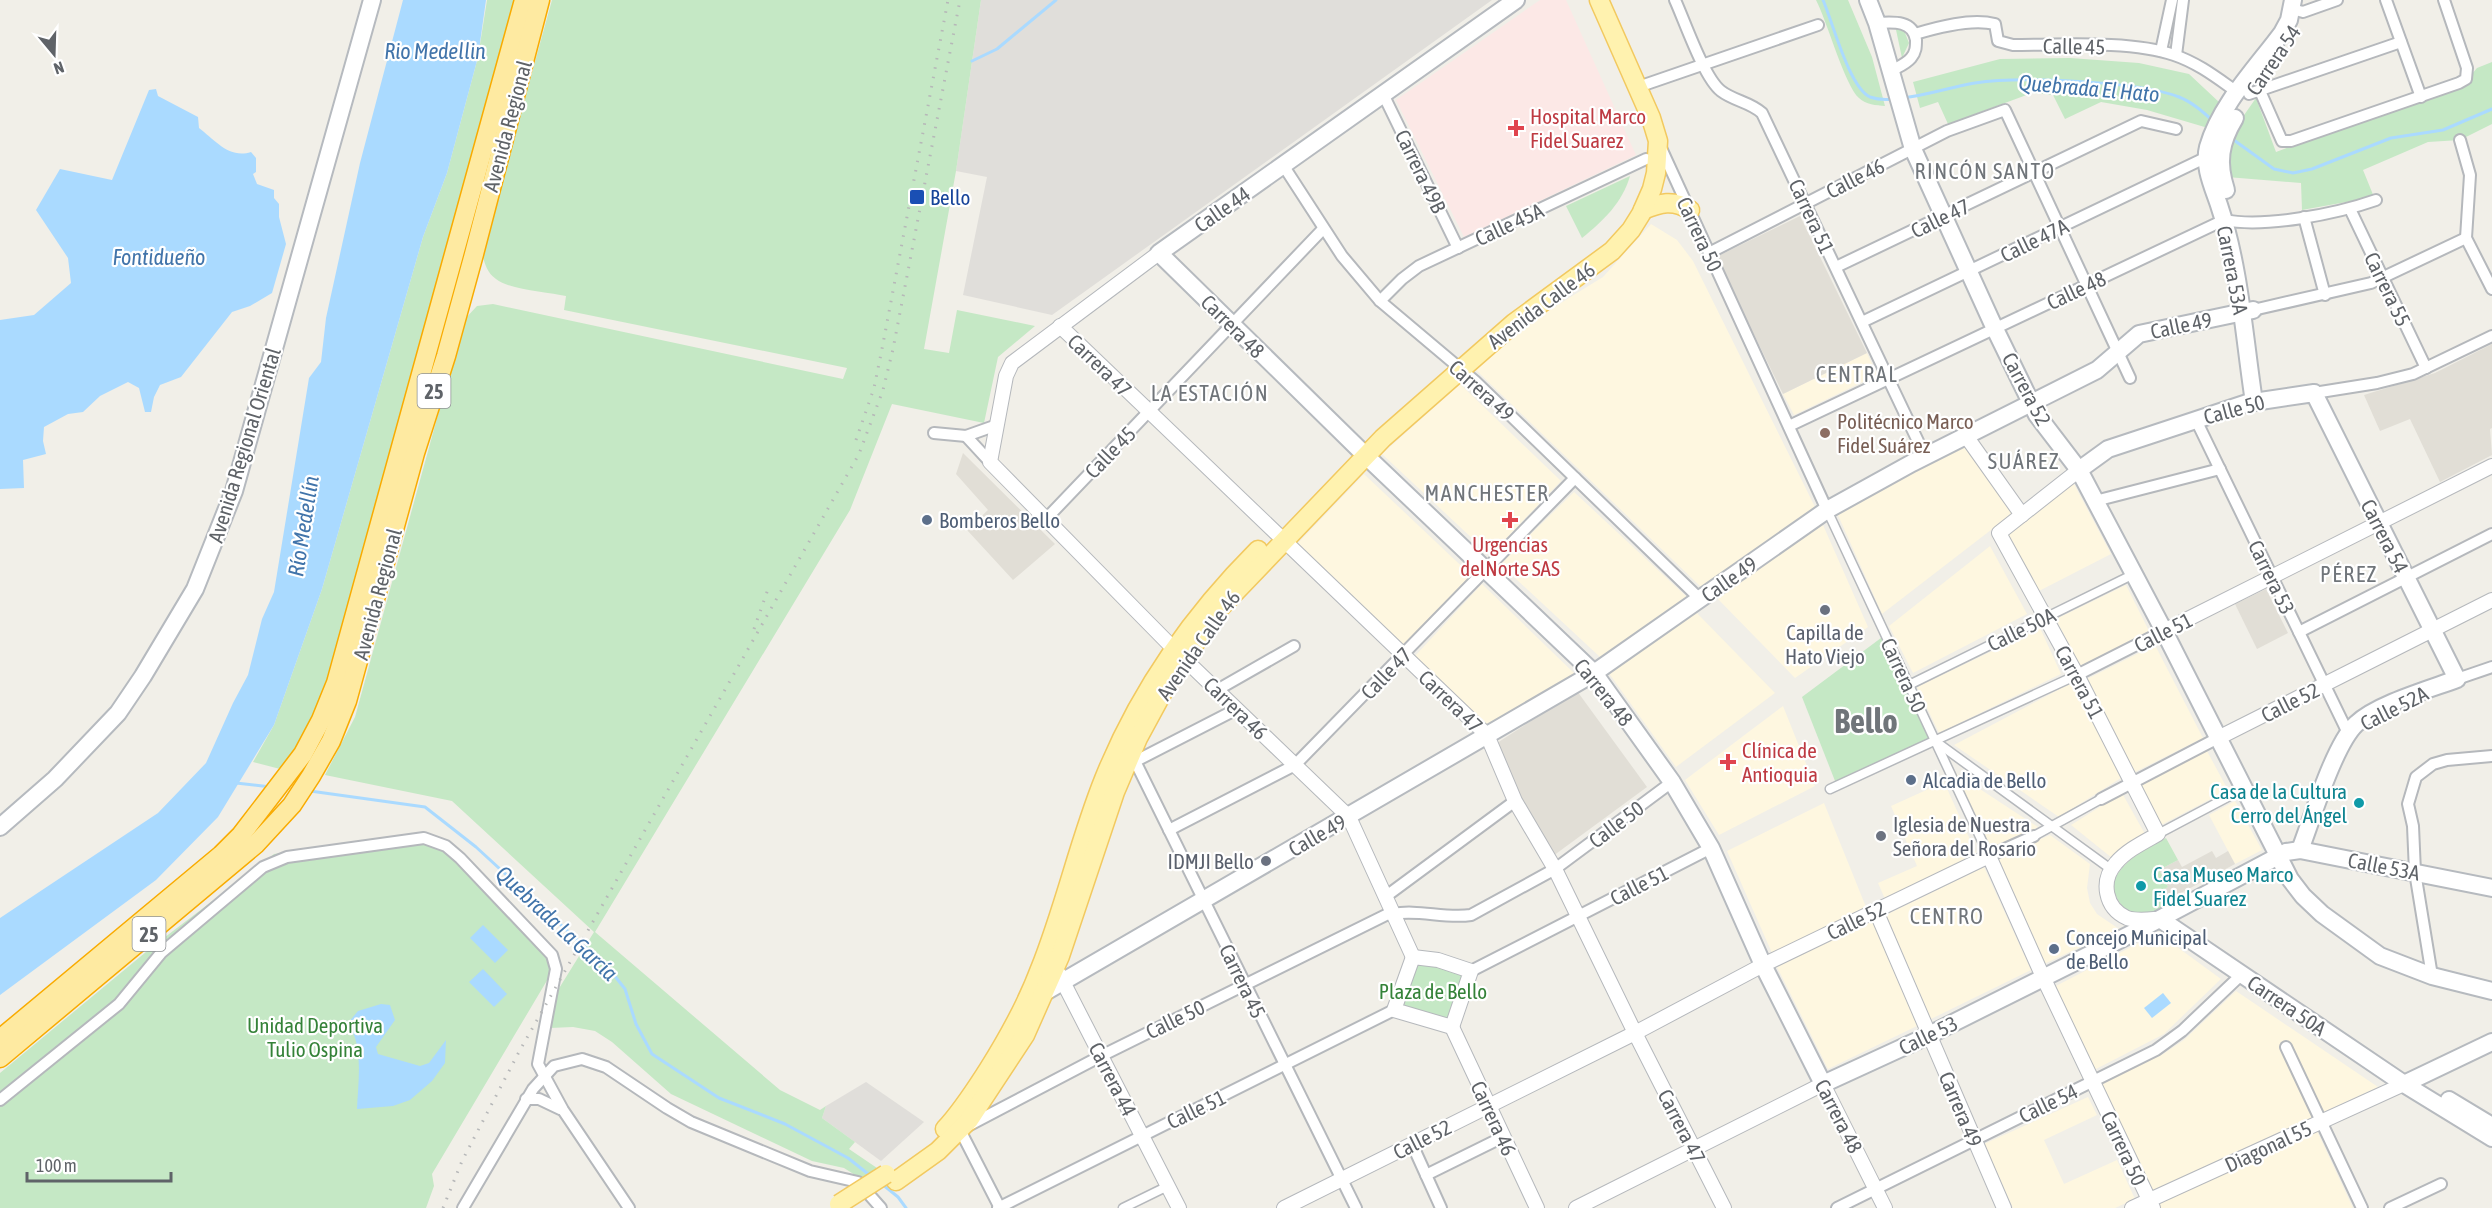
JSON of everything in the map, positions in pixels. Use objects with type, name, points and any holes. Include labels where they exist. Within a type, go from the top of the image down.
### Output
[{"type":"highway","name":"Avenida Regional","points":[[0,1038],[221,855],[260,812],[312,738],[336,683],[524,0]]},
{"type":"highway","name":"Avenida Regional","points":[[0,1058],[241,858],[292,805],[331,741],[347,701],[415,453],[466,284],[540,0]]},
{"type":"main road","name":"Avenida Regional Oriental","points":[[0,827],[55,779],[118,713],[195,589],[234,491],[372,0]]},
{"type":"main road","name":"Calle 44","points":[[1159,253],[1516,0]]},
{"type":"main road","name":"Avenida Calle 46","points":[[891,1178],[955,1118],[994,1059],[1026,1003],[1047,951],[1077,852],[1105,777],[1145,692],[1279,536],[1361,451],[1536,292],[1608,238],[1625,217],[1638,194],[1646,159],[1645,137],[1638,114],[1586,0]]},
{"type":"main road","points":[[1599,0],[1652,118],[1658,141]]},
{"type":"main road","name":"Carrera 52","points":[[1868,0],[1877,23],[1913,149],[1995,329],[2041,421],[2079,470],[2164,631],[2277,855]]},
{"type":"main road","name":"Carrera 54","points":[[2213,149],[2229,116],[2286,46],[2298,5]]},
{"type":"main road","name":"Avenida Calle 46","points":[[1456,365],[1607,255],[1626,235],[1643,210],[1656,173],[1658,141]]},
{"type":"main road","name":"Carrera 53A","points":[[2213,149],[2210,177],[2231,222],[2248,311],[2259,401]]},
{"type":"main road","points":[[1643,210],[1670,202],[1690,210]]},
{"type":"main road","name":"Carrera 48","points":[[1159,253],[1361,451],[1594,673],[1672,782],[1711,848],[1763,965],[1823,1084]]},
{"type":"main road","name":"Calle 49","points":[[1059,975],[1204,900],[1594,673],[1827,510],[1925,456],[2097,370],[2139,334],[2248,311]]},
{"type":"main road","name":"Carrera 54","points":[[2313,393],[2457,679]]},
{"type":"main road","name":"Calle 50","points":[[2079,470],[2108,449],[2196,420],[2259,401],[2313,393]]},
{"type":"main road","name":"Avenida Calle 46","points":[[891,1178],[930,1157],[977,1111],[1020,1044],[1046,991],[1059,975],[1130,761],[1170,679],[1179,654]]},
{"type":"main road","name":"Calle 52A","points":[[2300,850],[2336,757],[2348,734],[2357,723],[2377,711],[2457,679]]},
{"type":"main road","name":"Calle 53A","points":[[2277,855],[2300,850],[2492,888]]},
{"type":"main road","points":[[2277,855],[2303,896],[2345,932],[2380,956],[2432,976],[2492,992]]},
{"type":"main road","name":"Calle 53","points":[[1823,1084],[1929,1035],[2160,919],[2277,855]]},
{"type":"main road","name":"Carrera 50A","points":[[2160,919],[2404,1084],[2492,1138]]},
{"type":"main road","points":[[1026,1003],[1046,991]]},
{"type":"main road","points":[[2404,1084],[2492,1042]]},
{"type":"main road","points":[[2423,1075],[2422,1082],[2429,1088],[2492,1126]]},
{"type":"main road","points":[[842,1207],[891,1178]]},
{"type":"street","name":"Carrera 51","points":[[1675,0],[1704,64],[1719,90],[1751,105],[1762,113],[1925,456]]},
{"type":"street","points":[[2161,51],[2172,0]]},
{"type":"street","points":[[2176,56],[2183,0]]},
{"type":"street","points":[[2298,5],[2337,0]]},
{"type":"street","points":[[2386,0],[2421,97]]},
{"type":"street","points":[[2401,42],[2249,93],[2282,141],[2291,141],[2460,83],[2466,79],[2467,68],[2444,0]]},
{"type":"street","name":"Calle 45","points":[[1915,34],[1955,25],[1988,22],[1995,24],[1998,41],[2013,45],[2117,47],[2161,51],[2200,66],[2249,93]]},
{"type":"street","points":[[1877,23],[1906,24],[1915,34],[1917,49],[1912,57],[1891,71]]},
{"type":"street","points":[[1638,87],[1818,25]]},
{"type":"street","name":"Carrera 49B","points":[[1383,94],[1458,248]]},
{"type":"street","name":"Calle 46","points":[[1709,254],[1955,127],[2005,110],[2035,172]]},
{"type":"street","name":"Calle 47","points":[[1836,267],[2141,121],[2176,129]]},
{"type":"street","points":[[2460,140],[2470,175],[2466,238],[2491,285]]},
{"type":"street","name":"Carrera 50","points":[[1658,141],[2043,977],[2151,1204]]},
{"type":"street","name":"Calle 47A","points":[[1862,322],[2060,227],[2213,149]]},
{"type":"street","name":"Calle 45A","points":[[1380,301],[1409,272],[1646,159]]},
{"type":"street","name":"Carrera 49","points":[[1283,165],[1323,229],[1353,270],[1380,301],[1456,365],[1700,598]]},
{"type":"street","points":[[2035,172],[2130,378]]},
{"type":"street","name":"Calle 48","points":[[1789,426],[2087,285],[2231,222],[2304,217],[2350,209],[2376,200]]},
{"type":"street","name":"Carrera 55","points":[[2350,209],[2426,368]]},
{"type":"street","points":[[2304,217],[2325,295]]},
{"type":"street","name":"Calle 45","points":[[1046,519],[1323,229]]},
{"type":"street","name":"Calle 49","points":[[2248,311],[2325,295],[2383,278],[2466,238]]},
{"type":"street","name":"Calle 44","points":[[990,462],[1006,376],[1012,363],[1159,253]]},
{"type":"street","name":"Carrera 47","points":[[1060,326],[1487,735],[1515,801],[1555,869],[1724,1208]]},
{"type":"street","name":"Calle 50","points":[[2313,393],[2377,383],[2426,368],[2492,336]]},
{"type":"street","name":"Carrera 53","points":[[2196,420],[2348,734]]},
{"type":"street","points":[[934,433],[966,436],[997,424]]},
{"type":"street","name":"Carrera 46","points":[[966,436],[1179,654],[1349,817],[1413,957]]},
{"type":"street","points":[[1966,436],[2022,515]]},
{"type":"street","name":"Calle 51","points":[[1830,789],[2077,675],[2492,466]]},
{"type":"street","points":[[2095,501],[2220,469]]},
{"type":"street","name":"Calle 50","points":[[1999,533],[2079,470]]},
{"type":"street","name":"Calle 47","points":[[1168,830],[1295,765],[1575,478]]},
{"type":"street","name":"Carrera 51","points":[[1999,533],[2077,675],[2158,834]]},
{"type":"street","points":[[2299,632],[2492,534]]},
{"type":"street","name":"Calle 50A","points":[[1909,685],[2134,574]]},
{"type":"street","name":"Calle 52","points":[[1284,1208],[1635,1033],[1763,965],[2054,827],[2131,781],[2492,600]]},
{"type":"street","points":[[1217,690],[1294,646]]},
{"type":"street","name":"Calle 52A","points":[[2457,679],[2492,667]]},
{"type":"street","points":[[1130,761],[1237,709]]},
{"type":"street","points":[[1935,741],[2112,870]]},
{"type":"street","points":[[2432,976],[2415,872],[2413,826],[2408,804],[2416,777],[2426,769],[2447,760],[2492,756]]},
{"type":"street","name":"Carrera 45","points":[[1130,761],[1204,900],[1356,1208]]},
{"type":"street","name":"Calle 50","points":[[960,1130],[1101,1056],[1393,913],[1455,917],[1470,915],[1555,869],[1672,782]]},
{"type":"street","points":[[2160,919],[2139,921],[2115,911],[2106,893],[2112,870],[2128,852],[2243,789]]},
{"type":"street","points":[[1385,897],[1515,801]]},
{"type":"street","points":[[0,1100],[124,1000],[161,953],[262,867],[287,857],[424,838],[446,846],[460,858],[552,955],[556,969],[537,1058],[543,1078],[629,1208]]},
{"type":"street","name":"Calle 51","points":[[1471,971],[1711,848]]},
{"type":"street","name":"Carrera 49","points":[[1876,911],[2004,1208]]},
{"type":"street","name":"Carrera 44","points":[[1047,951],[1179,1208]]},
{"type":"street","points":[[1413,957],[1438,960],[1471,971],[1452,1027],[1394,1010],[1413,957]]},
{"type":"street","name":"Calle 54","points":[[1837,1208],[2169,1042],[2242,974]]},
{"type":"street","name":"Calle 51","points":[[999,1208],[1394,1010]]},
{"type":"street","name":"Carrera 46","points":[[1452,1027],[1537,1208]]},
{"type":"street","points":[[2286,1047],[2362,1208]]},
{"type":"street","points":[[463,1208],[526,1100],[543,1078],[554,1066],[566,1061],[582,1059],[597,1063],[691,1122],[810,1171],[858,1182],[881,1208]]},
{"type":"street","name":"Calle 53","points":[[1576,1208],[1823,1084]]},
{"type":"street","name":"Carrera 48","points":[[1823,1084],[1885,1208]]},
{"type":"street","name":"Diagonal 55","points":[[2132,1208],[2151,1204],[2404,1084]]},
{"type":"street","points":[[526,1100],[549,1102],[563,1110]]},
{"type":"street","points":[[960,1130],[999,1208]]},
{"type":"street","points":[[1426,1175],[1503,1137]]},
{"type":"street","points":[[1412,1144],[1441,1208]]},
{"type":"street","points":[[2390,1208],[2441,1185]]},
{"type":"street","points":[[1123,1208],[1168,1186]]},
{"type":"shaded area","points":[[981,0],[1492,0],[1052,315],[963,295],[987,177],[956,171]]},
{"type":"shaded area","name":"Hospital Marco Fidel Suarez","points":[[1540,0],[1566,0],[1636,155],[1464,237],[1396,100]]},
{"type":"shaded area","points":[[1800,216],[1867,353],[1783,394],[1716,257]]},
{"type":"shaded area","points":[[1651,224],[1677,240],[1693,261],[1816,509],[1701,587],[1475,369],[1543,314],[1603,277]]},
{"type":"shaded area","points":[[2492,344],[2492,428],[2490,429],[2492,455],[2440,482],[2410,419],[2380,431],[2364,395],[2435,373]]},
{"type":"shaded area","points":[[1867,353],[1877,375],[1794,415],[1783,394]]},
{"type":"shaded area","points":[[1460,384],[1561,481],[1490,555],[1382,454]]},
{"type":"shaded area","points":[[1963,445],[2013,513],[1882,614],[1837,513]]},
{"type":"shaded area","points":[[963,453],[1055,544],[1013,580],[967,530],[988,510],[956,474]]},
{"type":"shaded area","points":[[1364,474],[1472,576],[1404,646],[1297,544]]},
{"type":"shaded area","points":[[2074,484],[2111,554],[2037,592],[2007,534]]},
{"type":"shaded area","points":[[1574,492],[1689,599],[1600,657],[1500,564]]},
{"type":"shaded area","points":[[1823,525],[1868,627],[1795,678],[1716,597]]},
{"type":"shaded area","points":[[1990,546],[2027,614],[1913,673],[1889,626]]},
{"type":"shaded area","points":[[1482,584],[1576,675],[1488,726],[1415,656]]},
{"type":"shaded area","points":[[2126,585],[2149,631],[2080,666],[2056,619]]},
{"type":"shaded area","points":[[2266,589],[2288,633],[2257,649],[2235,604]]},
{"type":"shaded area","points":[[1695,611],[1775,693],[1676,767],[1608,672]]},
{"type":"shaded area","points":[[2040,628],[2061,674],[1939,733],[1917,687]]},
{"type":"shaded area","points":[[2155,645],[2203,738],[2135,772],[2087,679]]},
{"type":"shaded area","points":[[2073,682],[2121,778],[2059,817],[1954,745]]},
{"type":"shaded area","points":[[1577,691],[1647,787],[1553,856],[1539,835],[1494,745]]},
{"type":"shaded area","points":[[1783,706],[1815,786],[1719,835],[1685,780]]},
{"type":"shaded area","points":[[2207,751],[2228,790],[2161,825],[2140,786]]},
{"type":"shaded area","points":[[1954,772],[2038,827],[1991,850]]},
{"type":"shaded area","points":[[1944,782],[1978,857],[1885,899],[1878,883],[1917,866],[1891,806]]},
{"type":"shaded area","points":[[2122,793],[2145,834],[2112,858],[2071,825]]},
{"type":"shaded area","points":[[2235,801],[2262,850],[2235,864],[2209,815]]},
{"type":"shaded area","points":[[1824,803],[1866,907],[1772,953],[1727,851]]},
{"type":"shaded area","points":[[2050,835],[2090,864],[2087,888],[2090,903],[2097,914],[2119,929],[2044,964],[1995,859]]},
{"type":"shaded area","points":[[2212,851],[2216,858],[2228,851],[2235,864],[2166,901],[2160,891],[2168,887],[2159,870],[2178,860],[2182,867]]},
{"type":"shaded area","points":[[1984,867],[2031,970],[1931,1019],[1886,915]]},
{"type":"shaded area","points":[[1872,920],[1917,1026],[1828,1069],[1777,967]]},
{"type":"shaded area","points":[[2158,933],[2221,979],[2164,1034],[2094,1070],[2054,987]]},
{"type":"shaded area","points":[[2236,991],[2378,1087],[2149,1192],[2100,1085],[2163,1054],[2184,1040]]},
{"type":"shaded area","points":[[866,1082],[924,1122],[881,1161],[822,1118],[826,1106]]},
{"type":"shaded area","points":[[2088,1097],[2097,1115],[2044,1140],[2064,1184],[2117,1160],[2135,1199],[2115,1208],[2013,1208],[1984,1144]]},
{"type":"shaded area","points":[[2317,1131],[2353,1208],[2161,1208],[2159,1204]]},
{"type":"green space","points":[[487,0],[518,0],[340,643],[314,713],[284,770],[253,762],[274,725],[322,589],[423,237],[447,173],[478,57]]},
{"type":"green space","points":[[552,0],[981,0],[956,171],[924,349],[949,353],[957,310],[1035,326],[998,357],[984,423],[892,404],[850,510],[595,932],[780,1090],[820,1110],[826,1106],[822,1118],[855,1142],[849,1149],[877,1168],[863,1180],[844,1168],[812,1161],[671,1094],[612,1042],[595,1031],[573,1027],[550,1028],[558,990],[594,932],[452,801],[325,775],[355,717],[464,320],[477,306],[493,304],[843,379],[847,368],[564,310],[566,296],[510,286],[490,274],[482,254]]},
{"type":"green space","points":[[1816,0],[1848,0],[1872,57],[1885,106],[1865,102],[1854,91],[1842,67]]},
{"type":"green space","points":[[1895,25],[1903,28],[1909,43],[1902,58]]},
{"type":"green space","points":[[2070,58],[2139,63],[2189,74],[2220,103],[2208,128],[2147,110],[2101,102],[2065,119],[2053,95],[2032,93],[1948,124],[1938,102],[1920,108],[1913,82],[2000,59]]},
{"type":"green space","points":[[2492,62],[2492,124],[2460,140],[2428,142],[2363,170],[2374,197],[2302,210],[2301,183],[2227,177],[2228,138],[2256,98],[2276,152],[2466,81],[2477,68]]},
{"type":"green space","points":[[1630,176],[1617,203],[1598,225],[1582,238],[1566,206]]},
{"type":"green space","points":[[1885,635],[1935,741],[1837,786],[1802,697]]},
{"type":"green space","name":"Unidad Deportiva Tulio Ospina","points":[[404,835],[428,836],[446,845],[543,944],[555,967],[432,1174],[434,1186],[426,1208],[0,1208],[0,1073],[152,947],[274,854]]},
{"type":"green space","points":[[2166,838],[2178,860],[2159,870],[2168,887],[2160,891],[2169,906],[2149,914],[2126,910],[2116,896],[2112,885],[2117,876],[2128,862]]},
{"type":"green space","name":"Plaza de Bello","points":[[1415,960],[1466,974],[1449,1022],[1398,1008]]},
{"type":"water","name":"Rio Medellin","points":[[403,0],[486,0],[478,57],[447,173],[423,237],[322,589],[274,725],[218,817],[156,880],[0,995],[0,918],[158,813],[206,763],[248,675],[262,619],[274,592],[309,378],[321,362],[326,318],[360,163]]},
{"type":"water","name":"Fontidueño","points":[[156,89],[158,96],[198,117],[199,128],[223,147],[236,153],[251,152],[256,158],[256,172],[253,174],[257,184],[274,190],[274,198],[279,204],[279,217],[286,244],[272,293],[250,306],[232,312],[181,377],[160,385],[154,397],[151,412],[145,412],[139,388],[128,382],[100,396],[83,412],[68,414],[44,427],[43,441],[46,454],[23,460],[24,488],[0,489],[0,320],[34,315],[71,283],[68,258],[36,210],[60,169],[112,180],[149,90]]},
{"type":"water","points":[[483,925],[508,950],[495,963],[470,938]]},
{"type":"water","points":[[483,969],[507,994],[494,1007],[469,982]]},
{"type":"water","points":[[2163,993],[2171,1003],[2152,1018],[2144,1008]]},
{"type":"water","points":[[381,1004],[390,1005],[395,1020],[376,1047],[378,1054],[420,1066],[429,1063],[446,1040],[445,1063],[432,1081],[410,1100],[393,1106],[357,1109],[358,1053],[353,1032],[348,1023],[358,1011]]},
{"type":"waterway","name":"Quebrada El Hato","points":[[972,61],[997,49],[1056,0]]},
{"type":"waterway","name":"Quebrada El Hato","points":[[1823,0],[1842,53],[1862,91],[1873,98],[1894,99]]},
{"type":"waterway","name":"Quebrada El Hato","points":[[1903,98],[1995,81],[2078,81],[2136,87],[2179,97],[2193,104],[2213,121]]},
{"type":"waterway","name":"Quebrada El Hato","points":[[2231,138],[2274,169],[2293,173],[2312,169],[2391,138],[2443,130],[2492,109]]},
{"type":"waterway","name":"Quebrada La García","points":[[236,783],[271,787]]},
{"type":"waterway","name":"Quebrada La García","points":[[310,791],[425,807],[476,847],[610,970],[625,989],[636,1024],[652,1054],[719,1098],[785,1124],[848,1158],[872,1177]]},
{"type":"waterway","name":"Quebrada La García","points":[[882,1184],[898,1197],[906,1208]]},
{"type":"railway","points":[[856,440],[874,388],[948,0]]},
{"type":"railway","points":[[443,1208],[462,1161],[520,1050],[859,454],[883,390],[893,349],[960,0]]},
{"type":"railway","points":[[754,629],[768,589]]},
{"type":"place","name":"Hospital Marco Fidel Suarez","points":[[1516,128]]},
{"type":"place","name":"Bello","points":[[917,197]]},
{"type":"place","name":"Politécnico Marco Fidel Suárez","points":[[1825,433]]},
{"type":"place","name":"Bomberos Bello","points":[[927,520]]},
{"type":"place","name":"Urgencias delNorte SAS","points":[[1510,520]]},
{"type":"place","name":"Capilla de Hato Viejo","points":[[1825,610]]},
{"type":"place","name":"Clínica de Antioquia","points":[[1728,762]]},
{"type":"place","name":"Alcadia de Bello","points":[[1911,780]]},
{"type":"place","name":"Casa de la Cultura Cerro del Ángel","points":[[2359,803]]},
{"type":"place","name":"Iglesia de Nuestra Señora del Rosario","points":[[1881,836]]},
{"type":"place","name":"IDMJI Bello","points":[[1266,861]]},
{"type":"place","name":"Casa Museo Marco Fidel Suarez","points":[[2141,886]]},
{"type":"place","name":"Concejo Municipal de Bello","points":[[2054,949]]},
{"type":"district","name":"RINCÓN SANTO","points":[[1985,171]]},
{"type":"district","name":"CENTRAL","points":[[1857,374]]},
{"type":"district","name":"LA ESTACIÓN","points":[[1210,393]]},
{"type":"district","name":"SUÁREZ","points":[[2024,461]]},
{"type":"district","name":"MANCHESTER","points":[[1487,493]]},
{"type":"district","name":"PÉREZ","points":[[2349,574]]},
{"type":"district","name":"Bello","points":[[1866,721]]},
{"type":"district","name":"CENTRO","points":[[1947,916]]},
{"type":"water label","name":"Río Medellín","points":[[303,526]]}]
